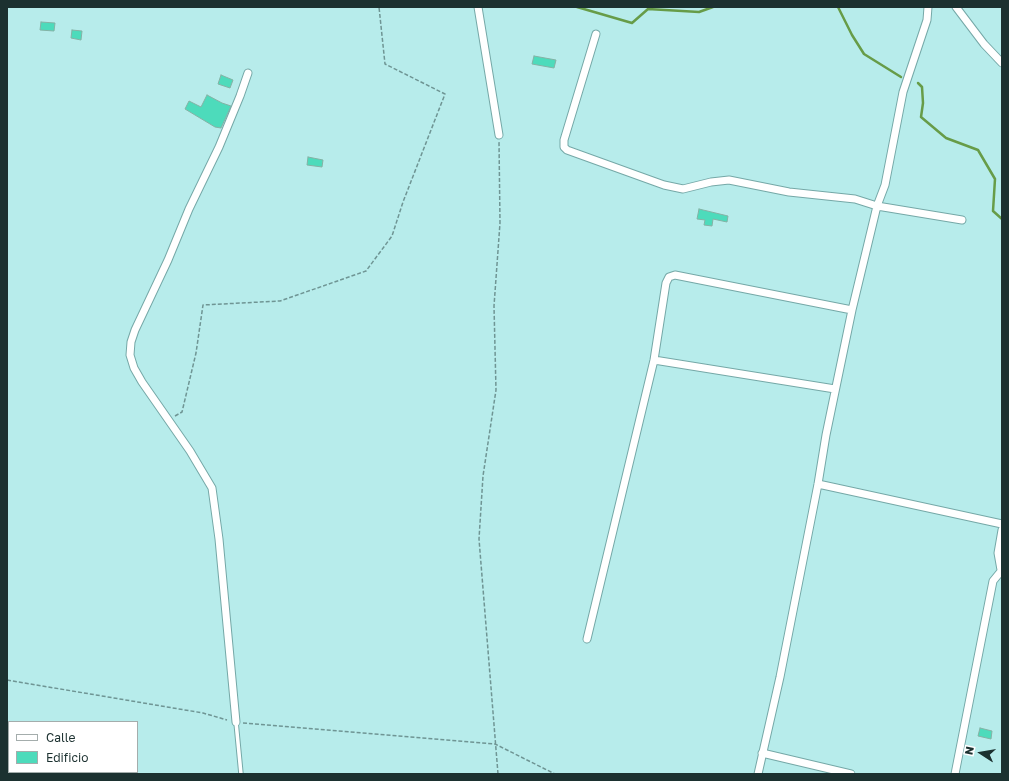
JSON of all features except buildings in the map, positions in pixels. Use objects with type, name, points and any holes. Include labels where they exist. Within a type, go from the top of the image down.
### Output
[{"type":"street","points":[[478,7],[499,134]]},
{"type":"street","points":[[758,774],[780,677],[835,389],[852,310],[877,206],[885,185],[903,92],[926,20],[928,7]]},
{"type":"street","points":[[956,7],[984,44],[1002,63]]},
{"type":"street","points":[[596,34],[564,140],[564,147],[567,150],[664,185],[684,189],[711,182],[729,180],[789,192],[855,199],[877,206],[962,220]]},
{"type":"street","points":[[236,722],[220,539],[212,488],[190,451],[134,368],[130,355],[131,342],[135,330],[168,260],[189,209],[219,147],[248,74]]},
{"type":"street","points":[[587,639],[654,360],[666,283],[669,277],[675,275],[852,310]]},
{"type":"street","points":[[654,360],[835,389]]},
{"type":"street","points":[[818,484],[1002,524]]},
{"type":"street","points":[[955,774],[993,581],[1002,570],[998,553],[1002,530]]},
{"type":"street","points":[[762,753],[850,774]]},
{"type":"lane","points":[[236,722],[242,774]]},
{"type":"path","points":[[168,420],[182,412],[196,353],[203,305],[280,301],[366,272],[392,236],[403,202],[445,94],[385,64],[379,7]]},
{"type":"path","points":[[498,774],[478,539],[483,476],[496,390],[494,306],[500,223],[499,134]]},
{"type":"path","points":[[7,680],[203,713],[236,722],[495,744],[555,774]]},
{"type":"shaded area","points":[[7,746],[8,773],[47,774],[7,774]]},
{"type":"waterway","points":[[577,7],[632,23],[648,9],[699,12],[713,7]]},
{"type":"waterway","points":[[838,7],[852,35],[864,54],[901,77]]},
{"type":"waterway","points":[[918,83],[922,87],[923,103],[921,117],[946,138],[978,150],[995,179],[993,211],[1002,219]]}]
